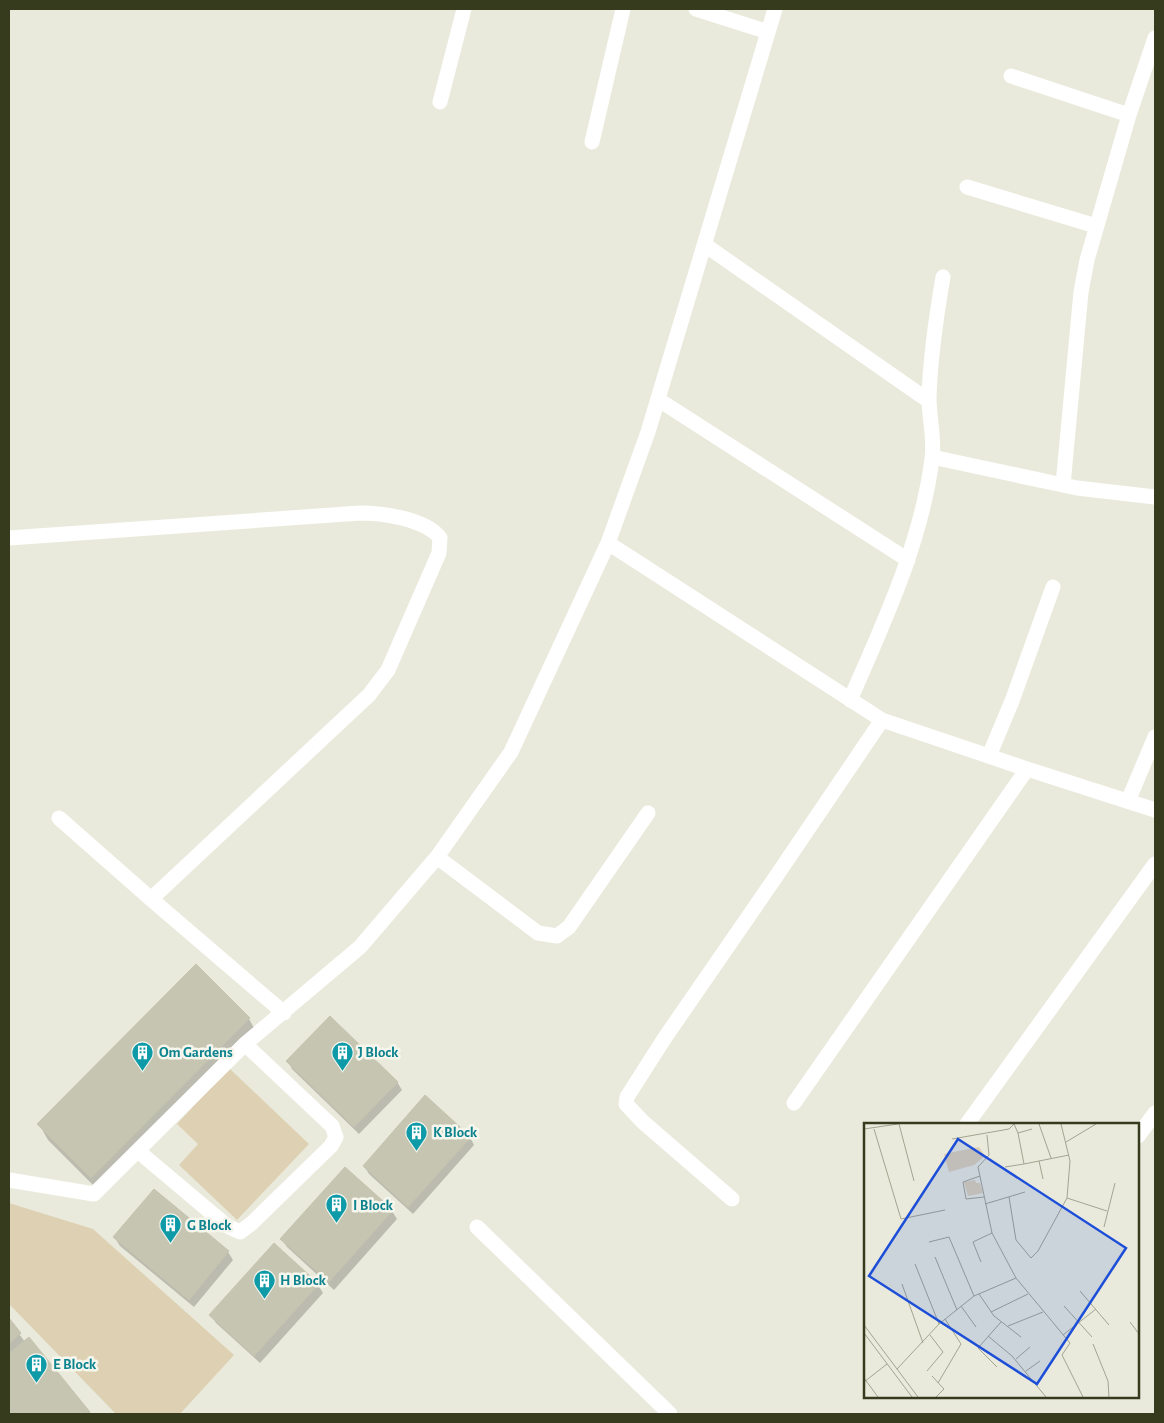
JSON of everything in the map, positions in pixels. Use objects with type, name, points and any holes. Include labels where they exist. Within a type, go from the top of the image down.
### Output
[{"type":"street","points":[[440,102],[464,9]]},
{"type":"street","points":[[592,142],[623,9]]},
{"type":"street","points":[[696,9],[768,32]]},
{"type":"street","points":[[9,1180],[94,1194],[245,1044],[360,947],[437,857],[511,752],[608,543],[659,400],[775,9]]},
{"type":"street","points":[[1063,485],[1081,292],[1096,226],[1129,115],[1155,38]]},
{"type":"street","points":[[1011,76],[1129,115]]},
{"type":"street","points":[[967,187],[1096,226]]},
{"type":"street","points":[[705,245],[929,401]]},
{"type":"street","points":[[850,700],[908,560],[920,519],[932,457],[929,401],[933,336],[943,277]]},
{"type":"street","points":[[659,400],[908,560]]},
{"type":"street","points":[[932,457],[1078,488],[1155,496]]},
{"type":"street","points":[[9,538],[360,512],[392,515],[432,528],[440,538],[439,553],[388,670],[380,683],[151,899]]},
{"type":"street","points":[[608,543],[882,720],[1027,770],[1155,810]]},
{"type":"street","points":[[989,756],[1012,701],[1053,587]]},
{"type":"street","points":[[732,1199],[643,1122],[626,1104],[627,1097],[664,1039],[882,720]]},
{"type":"street","points":[[1128,801],[1155,737]]},
{"type":"street","points":[[794,1103],[1027,770]]},
{"type":"street","points":[[437,857],[538,932],[557,936],[569,927],[648,813]]},
{"type":"street","points":[[59,818],[284,1013]]},
{"type":"street","points":[[968,1123],[1155,864]]},
{"type":"street","points":[[138,1151],[227,1226],[240,1232],[252,1223],[331,1146],[336,1137],[332,1126],[245,1044]]},
{"type":"street","points":[[1139,1135],[1155,1113]]},
{"type":"street","points":[[477,1228],[670,1414]]},
{"type":"shaded area","points":[[229,1068],[309,1144],[237,1220],[179,1165],[198,1144],[177,1124]]},
{"type":"shaded area","points":[[9,1203],[93,1229],[234,1355],[180,1414],[116,1414],[9,1304]]},
{"type":"building","name":"Om Gardens","points":[[196,964],[250,1018],[91,1178],[37,1124]]},
{"type":"building","name":"J Block","points":[[330,1016],[398,1082],[354,1127],[286,1061]]},
{"type":"building","name":"K Block","points":[[425,1095],[471,1137],[408,1207],[363,1166]]},
{"type":"building","name":"I Block","points":[[345,1167],[393,1210],[329,1282],[280,1239]]},
{"type":"building","name":"G Block","points":[[154,1189],[229,1251],[189,1300],[113,1237]]},
{"type":"building","name":"H Block","points":[[274,1243],[319,1284],[254,1356],[209,1315]]},
{"type":"building","points":[[9,1318],[21,1333],[9,1344]]},
{"type":"building","name":"E Block","points":[[29,1337],[90,1412],[88,1414],[9,1414],[9,1353]]},
{"type":"place","name":"Om Gardens","points":[[143,1071]]},
{"type":"place","name":"J Block","points":[[342,1071]]},
{"type":"place","name":"K Block","points":[[417,1151]]},
{"type":"place","name":"I Block","points":[[337,1224]]},
{"type":"place","name":"G Block","points":[[171,1244]]},
{"type":"place","name":"H Block","points":[[264,1299]]},
{"type":"place","name":"E Block","points":[[37,1383]]}]
